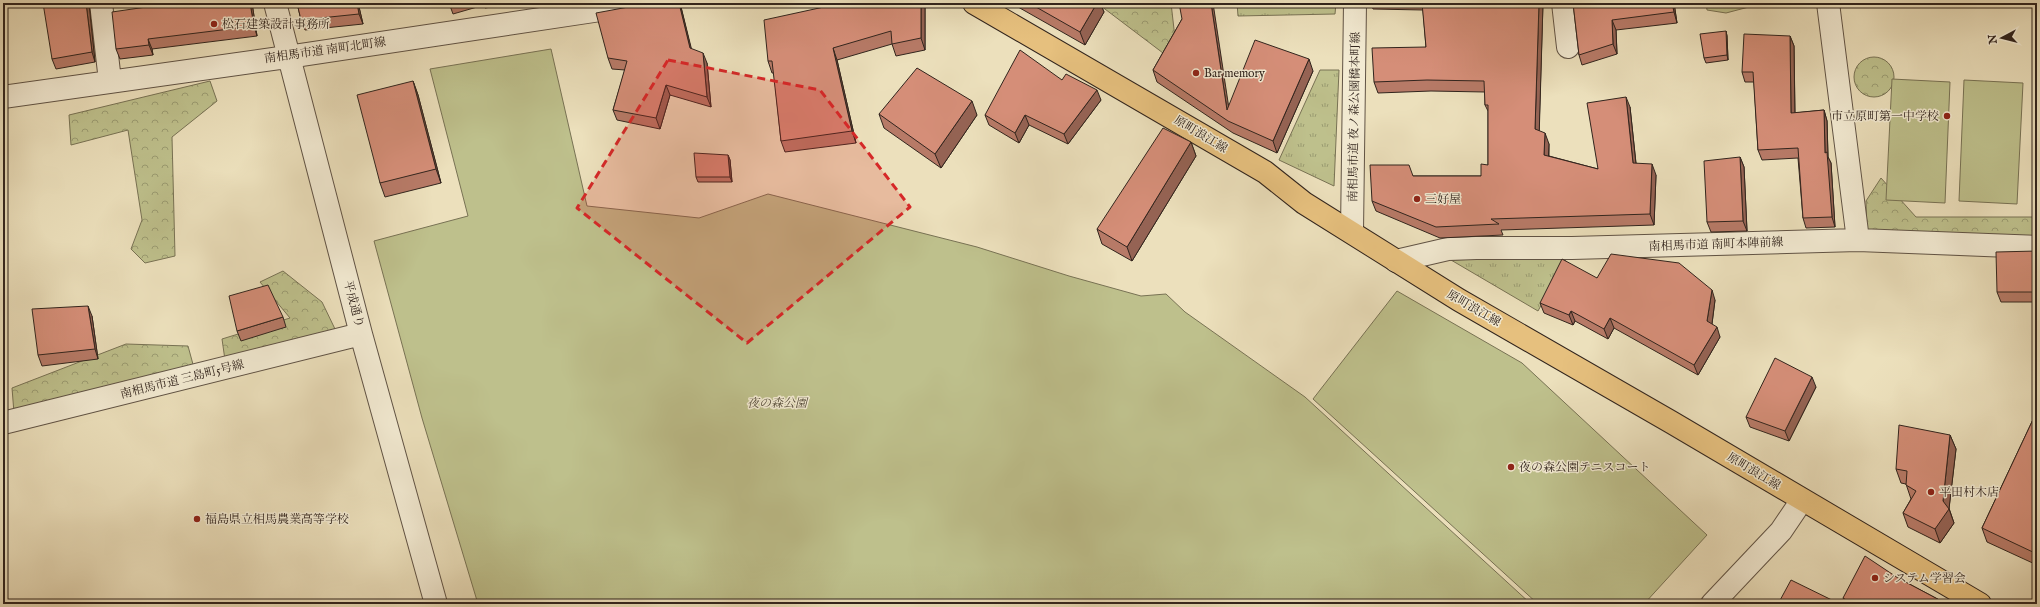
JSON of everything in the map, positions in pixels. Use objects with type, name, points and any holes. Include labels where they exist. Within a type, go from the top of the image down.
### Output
[{"type":"main road","name":"原町浪江線","points":[[974,3],[1205,135],[1265,172],[1304,202],[1352,231],[1396,261],[1980,604]]},
{"type":"street","points":[[101,3],[110,81]]},
{"type":"street","name":"平成通り","points":[[275,3],[362,334],[436,604]]},
{"type":"street","name":"南相馬市道 南町北町線","points":[[3,96],[288,56],[559,9],[647,3]]},
{"type":"street","name":"南相馬市道 夜ノ森公園橋本町線","points":[[1352,231],[1354,3]]},
{"type":"street","points":[[1563,3],[1568,47]]},
{"type":"street","points":[[1828,3],[1858,240]]},
{"type":"street","name":"南相馬市道 南町本陣前線","points":[[1396,261],[1448,249],[1858,240],[2037,247]]},
{"type":"street","name":"南相馬市道 三島町5号線","points":[[3,423],[362,334]]},
{"type":"street","points":[[1712,604],[1781,530],[1802,500]]},
{"type":"highlighted area","points":[[668,60],[820,90],[910,207],[747,343],[577,208]]},
{"type":"green space","points":[[1097,3],[1171,3],[1175,38],[1163,53]]},
{"type":"green space","points":[[1237,3],[1336,3],[1335,14],[1238,16]]},
{"type":"green space","points":[[1706,3],[1764,3],[1726,13],[1707,10]]},
{"type":"green space","name":"夜の森公園","points":[[551,49],[587,206],[699,218],[768,194],[977,247],[1069,276],[1141,296],[1166,294],[1185,312],[1305,397],[1531,604],[478,604],[422,418],[374,241],[468,216],[430,69]]},
{"type":"green space","points":[[1878,57],[1885,60],[1891,66],[1894,77],[1893,85],[1885,94],[1878,97],[1870,97],[1863,94],[1855,85],[1854,73],[1857,66],[1866,58]]},
{"type":"green space","points":[[1320,70],[1339,70],[1334,186],[1279,160]]},
{"type":"green space","points":[[1892,79],[1950,82],[1945,203],[1886,200]]},
{"type":"green space","points":[[1964,80],[2023,83],[2017,204],[1959,201]]},
{"type":"green space","points":[[210,81],[217,101],[172,137],[175,256],[145,263],[131,249],[142,220],[128,130],[71,145],[69,115]]},
{"type":"green space","points":[[2037,110],[2037,205],[2033,205]]},
{"type":"green space","points":[[1881,178],[1916,217],[2037,217],[2037,240],[1867,231],[1866,201]]},
{"type":"green space","points":[[1568,256],[1538,311],[1451,260]]},
{"type":"green space","points":[[283,271],[322,302],[335,329],[225,360],[222,339],[290,318],[260,282]]},
{"type":"green space","name":"夜の森公園テニスコート","points":[[1397,291],[1522,363],[1707,535],[1644,604],[1538,604],[1313,399]]},
{"type":"green space","points":[[126,344],[188,346],[194,368],[14,413],[12,388]]},
{"type":"building","points":[[43,3],[86,3],[92,52],[52,59]]},
{"type":"building","points":[[167,3],[250,3],[254,26],[148,39],[149,45],[116,49],[112,12]]},
{"type":"building","points":[[297,3],[357,3],[359,14],[301,20]]},
{"type":"building","points":[[650,3],[679,3],[690,48],[703,53],[707,97],[666,85],[656,118],[613,110],[627,61],[608,58],[596,13]]},
{"type":"building","points":[[833,3],[921,3],[921,38],[892,44],[891,31],[833,48],[852,131],[781,141],[772,61],[768,61],[764,20],[833,5]]},
{"type":"building","points":[[1029,3],[1097,3],[1080,32]]},
{"type":"building","points":[[1179,3],[1211,3],[1227,110],[1255,40],[1309,59],[1273,141],[1228,121],[1153,70],[1182,19]]},
{"type":"building","points":[[1422,3],[1539,3],[1535,129],[1545,133],[1544,155],[1598,169],[1587,103],[1626,97],[1633,163],[1652,164],[1650,214],[1491,219],[1499,224],[1436,227],[1372,201],[1370,165],[1409,165],[1413,176],[1481,176],[1481,164],[1488,165],[1488,105],[1485,105],[1484,81],[1427,80],[1374,82],[1372,48],[1426,47]]},
{"type":"building","points":[[1573,3],[1672,3],[1674,12],[1612,20],[1613,44],[1579,55]]},
{"type":"building","points":[[1726,31],[1727,55],[1704,58],[1700,34]]},
{"type":"building","points":[[1744,34],[1790,36],[1791,113],[1824,110],[1825,153],[1827,152],[1832,217],[1803,218],[1798,148],[1758,150],[1753,72],[1742,72]]},
{"type":"building","points":[[1020,50],[1062,80],[1066,74],[1097,90],[1064,134],[1025,115],[1015,133],[985,115]]},
{"type":"building","points":[[917,68],[972,101],[935,154],[879,114]]},
{"type":"building","points":[[413,81],[436,169],[380,183],[357,95]]},
{"type":"building","points":[[1163,128],[1191,142],[1127,247],[1097,229]]},
{"type":"building","points":[[694,153],[728,155],[730,177],[696,177]]},
{"type":"building","points":[[1740,157],[1743,221],[1707,222],[1704,161]]},
{"type":"building","points":[[2037,251],[2037,292],[1997,292],[1996,252]]},
{"type":"building","points":[[1611,254],[1679,263],[1712,290],[1707,321],[1717,327],[1694,365],[1610,318],[1604,329],[1571,311],[1569,315],[1540,303],[1562,259],[1597,278]]},
{"type":"building","points":[[268,285],[283,317],[237,331],[229,296]]},
{"type":"building","points":[[88,306],[95,349],[38,355],[32,309]]},
{"type":"building","points":[[1775,358],[1812,377],[1785,431],[1746,417]]},
{"type":"building","points":[[2037,411],[2037,554],[1982,528]]},
{"type":"building","name":"平田村木店","points":[[1899,425],[1950,435],[1943,501],[1949,509],[1935,529],[1903,513],[1916,491],[1906,485],[1907,471],[1896,469]]},
{"type":"building","points":[[1865,556],[1898,578],[1947,604],[1853,604],[1843,598]]},
{"type":"building","points":[[1791,580],[1840,604],[1778,604]]},
{"type":"place","name":"松石建築設計事務所","points":[[214,24]]},
{"type":"place","name":"Bar memory","points":[[1196,73]]},
{"type":"place","name":"市立原町第一中学校","points":[[1947,116]]},
{"type":"place","name":"三好屋","points":[[1417,199]]},
{"type":"place","name":"夜の森公園テニスコート","points":[[1511,467]]},
{"type":"place","name":"平田村木店","points":[[1931,492]]},
{"type":"place","name":"福島県立相馬農業高等学校","points":[[197,519]]},
{"type":"place","name":"システム学習会","points":[[1875,578]]}]
